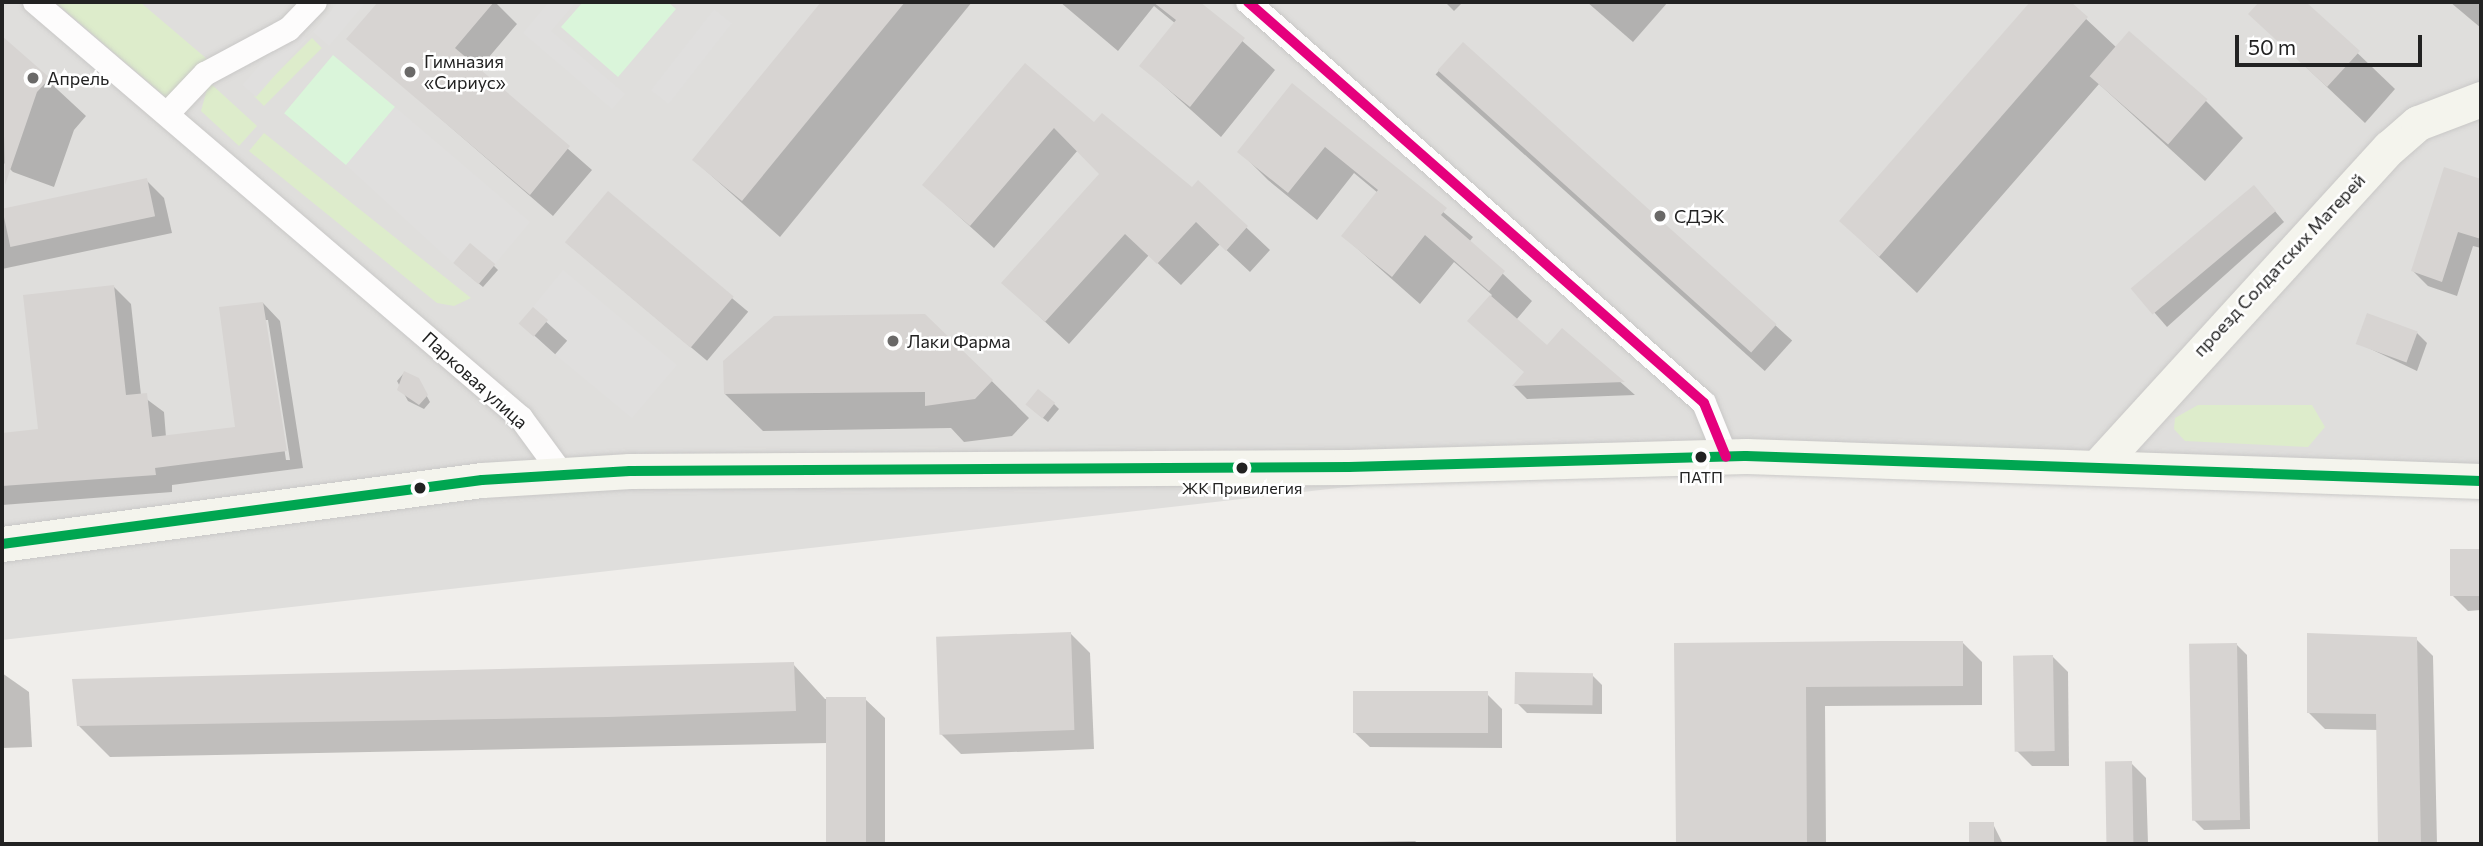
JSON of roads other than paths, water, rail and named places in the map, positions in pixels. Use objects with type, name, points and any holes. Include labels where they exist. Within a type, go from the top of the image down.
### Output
[{"type":"main road","name":"проезд Солдатских Матерей","points":[[2101,463],[2389,148],[2418,123],[2481,99]]},
{"type":"main road","points":[[2,544],[562,474],[1726,457],[2101,463],[2481,481]]},
{"type":"street","name":"Парковая улица","points":[[35,2],[522,418],[562,474]]},
{"type":"street","points":[[167,113],[205,74],[289,29],[315,2]]},
{"type":"street","points":[[1248,2],[1704,403],[1726,457]]},
{"type":"place","name":"Гимназия «Сириус»","points":[[410,72]]},
{"type":"place","name":"Апрель","points":[[33,78]]},
{"type":"place","name":"СДЭК","points":[[1660,216]]},
{"type":"place","name":"Лаки Фарма","points":[[893,341]]},
{"type":"place","name":"ПАТП","points":[[1701,457]]},
{"type":"place","name":"ЖК Привилегия","points":[[1242,468]]}]
